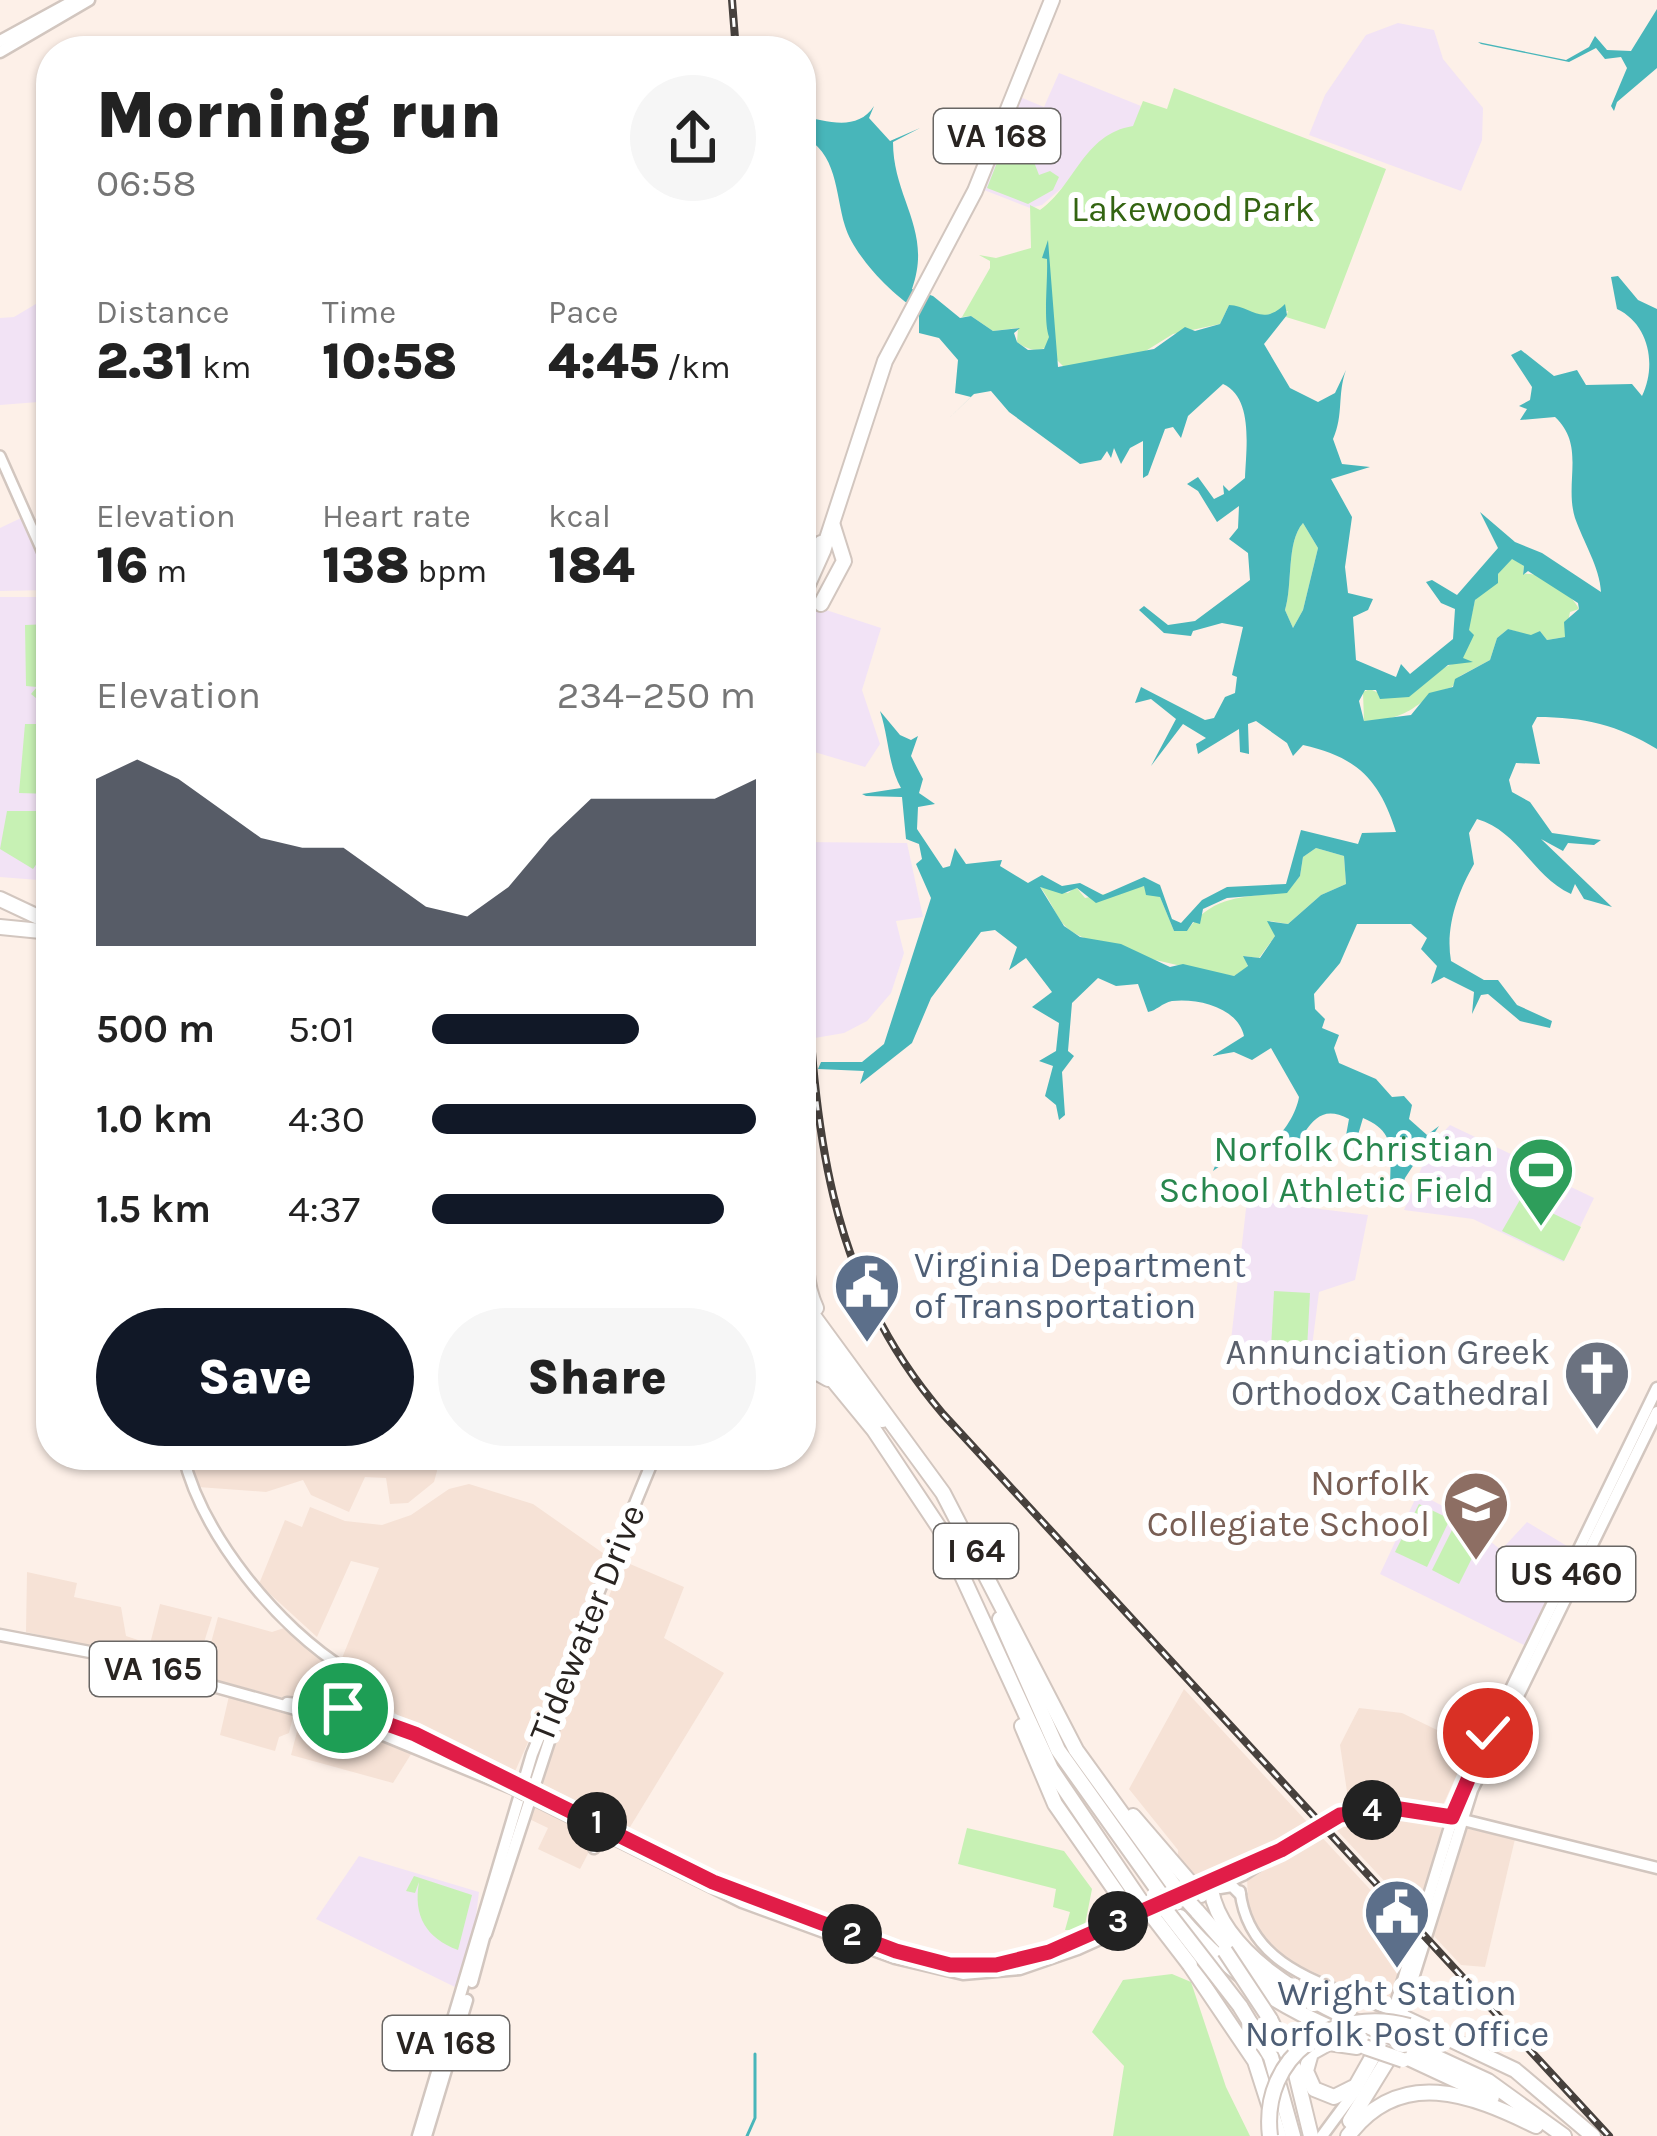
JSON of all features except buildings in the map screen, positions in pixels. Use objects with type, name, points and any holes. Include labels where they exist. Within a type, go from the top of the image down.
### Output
[{"type":"highway","name":"VA 168","points":[[816,558],[880,372],[975,191],[1052,0]]},
{"type":"highway","name":"VA 168","points":[[816,556],[831,522]]},
{"type":"highway","points":[[820,604],[843,564],[831,522]]},
{"type":"highway","points":[[816,550],[821,543]]},
{"type":"highway","points":[[816,571],[828,557],[838,556],[843,564]]},
{"type":"highway","points":[[0,899],[36,920]]},
{"type":"highway","points":[[0,926],[36,928]]},
{"type":"highway","points":[[816,1305],[893,1420]]},
{"type":"highway","name":"I 64","points":[[816,1319],[893,1420],[970,1540],[1155,1895],[1264,2080],[1279,2136]]},
{"type":"highway","points":[[816,1338],[921,1474],[1009,1639],[1067,1766],[1155,1895],[1190,1913],[1259,1976],[1383,2046]]},
{"type":"highway","name":"I 64","points":[[816,1359],[865,1417],[957,1559],[1073,1807],[1155,1895],[1253,2023],[1282,2087],[1293,2136]]},
{"type":"highway","points":[[816,1373],[832,1382],[865,1417]]},
{"type":"highway","points":[[957,1559],[1045,1784],[1083,1849],[1138,1918]]},
{"type":"highway","points":[[1044,1689],[1105,1783],[1266,1966],[1383,2046]]},
{"type":"highway","points":[[1190,1913],[1219,1963],[1252,1989],[1487,2095],[1542,2131]]},
{"type":"highway","points":[[1190,1913],[1225,1952],[1270,2018],[1319,2134]]},
{"type":"highway","points":[[1192,1959],[1264,2005],[1464,2068],[1567,2136]]},
{"type":"highway","points":[[1231,2020],[1254,2065],[1269,2136]]},
{"type":"highway","points":[[1269,2136],[1275,2086],[1304,2044],[1332,2027],[1361,2020],[1401,2022],[1475,2055],[1547,2096],[1591,2136]]},
{"type":"highway","points":[[1383,2046],[1336,2042],[1317,2048],[1306,2066],[1311,2085],[1326,2096],[1347,2094],[1401,2022]]},
{"type":"highway","points":[[1383,2046],[1401,2022]]},
{"type":"highway","points":[[1345,2136],[1383,2046],[1401,2022]]},
{"type":"highway","points":[[1345,2136],[1372,2110],[1418,2091],[1473,2097],[1542,2131]]},
{"type":"main road","points":[[0,41],[75,0]]},
{"type":"main road","points":[[0,52],[89,0]]},
{"type":"main road","points":[[0,456],[36,537]]},
{"type":"main road","name":"US 460","points":[[1319,2134],[1401,2022],[1457,1818],[1652,1414],[1657,1388]]},
{"type":"main road","points":[[188,1470],[196,1496],[238,1569],[356,1681],[378,1720]]},
{"type":"main road","name":"Tidewater Drive","points":[[478,1949],[532,1754],[652,1470]]},
{"type":"main road","name":"Tidewater Drive","points":[[422,2136],[534,1761],[652,1470]]},
{"type":"main road","points":[[478,1949],[563,1663],[584,1630]]},
{"type":"main road","name":"VA 165","points":[[0,1635],[90,1652],[284,1704],[378,1720],[713,1882],[937,1963],[974,1967],[1025,1960],[1138,1918]]},
{"type":"main road","points":[[523,1790],[576,1659]]},
{"type":"main road","points":[[342,1668],[357,1691],[352,1715]]},
{"type":"main road","points":[[352,1715],[362,1697],[356,1681]]},
{"type":"main road","name":"VA 165","points":[[352,1715],[523,1790],[713,1890],[937,1970],[976,1974],[1020,1970],[1202,1891],[1340,1815],[1396,1809],[1457,1818],[1657,1868]]},
{"type":"main road","points":[[1378,1794],[1396,1809]]},
{"type":"main road","points":[[590,1826],[594,1848]]},
{"type":"main road","points":[[1235,1874],[1246,1924],[1269,1956],[1401,2022]]},
{"type":"main road","points":[[1202,1891],[1232,1886],[1240,1894]]},
{"type":"main road","name":"US 460","points":[[1319,2134],[1401,2022]]},
{"type":"shaded area","points":[[1398,23],[1434,30],[1443,59],[1483,108],[1482,140],[1461,191],[1309,135],[1325,95],[1366,35]]},
{"type":"shaded area","points":[[1059,73],[1141,106],[1134,126],[1042,205],[1030,208],[984,190],[1020,97],[1044,107]]},
{"type":"shaded area","points":[[36,304],[36,402],[0,405],[0,318],[14,317]]},
{"type":"shaded area","points":[[21,518],[36,550],[36,590],[0,591],[0,528]]},
{"type":"shaded area","points":[[0,597],[36,597],[36,880],[0,877]]},
{"type":"shaded area","points":[[816,609],[881,628],[862,690],[880,744],[865,767],[816,752]]},
{"type":"shaded area","points":[[816,842],[907,843],[923,917],[896,921],[904,953],[891,993],[867,1021],[844,1033],[816,1038]]},
{"type":"shaded area","points":[[1450,1125],[1534,1165],[1527,1182],[1564,1200],[1571,1187],[1594,1198],[1563,1262],[1473,1219],[1404,1210],[1431,1145]]},
{"type":"shaded area","points":[[1247,1200],[1368,1215],[1355,1280],[1319,1292],[1310,1362],[1230,1349]]},
{"type":"shaded area","points":[[193,1470],[437,1471],[434,1482],[408,1503],[390,1504],[386,1478],[365,1477],[349,1512],[311,1495],[303,1480],[266,1492],[198,1487]]},
{"type":"shaded area","points":[[469,1484],[533,1504],[610,1558],[513,1776],[404,1722],[342,1658],[379,1568],[351,1561],[317,1637],[259,1584],[285,1520],[302,1527],[310,1507],[345,1521],[382,1525],[411,1515],[449,1489]]},
{"type":"shaded area","name":"Norfolk Collegiate School","points":[[1418,1493],[1454,1512],[1501,1550],[1527,1522],[1572,1549],[1526,1646],[1380,1574]]},
{"type":"shaded area","points":[[623,1561],[684,1587],[664,1638],[724,1673],[627,1832],[534,1785]]},
{"type":"shaded area","points":[[27,1572],[77,1583],[74,1597],[121,1607],[126,1636],[141,1641],[137,1657],[26,1632]]},
{"type":"shaded area","points":[[160,1604],[212,1617],[194,1674],[146,1660]]},
{"type":"shaded area","points":[[218,1617],[272,1632],[290,1626],[344,1677],[350,1690],[337,1704],[284,1698],[202,1676]]},
{"type":"shaded area","points":[[1184,1689],[1309,1824],[1194,1882],[1178,1862],[1178,1850],[1129,1789]]},
{"type":"shaded area","points":[[229,1696],[294,1713],[289,1733],[279,1737],[275,1751],[220,1735]]},
{"type":"shaded area","points":[[1359,1708],[1402,1713],[1470,1746],[1443,1805],[1386,1800],[1349,1805],[1340,1745]]},
{"type":"shaded area","points":[[301,1716],[413,1751],[393,1783],[291,1755]]},
{"type":"shaded area","points":[[533,1804],[590,1831],[592,1846],[580,1869],[538,1849],[548,1828],[525,1817]]},
{"type":"shaded area","points":[[1376,1815],[1443,1823],[1419,1918],[1332,1825]]},
{"type":"shaded area","points":[[1464,1828],[1515,1839],[1485,1967],[1461,1965],[1433,1935]]},
{"type":"shaded area","points":[[1318,1833],[1414,1937],[1396,1995],[1381,2003],[1274,1954],[1249,1919],[1247,1879]]},
{"type":"shaded area","points":[[359,1856],[479,1892],[473,1941],[457,1988],[316,1919]]},
{"type":"green space","name":"Lakewood Park","points":[[1174,88],[1386,169],[1325,329],[1286,317],[1288,311],[1256,317],[1229,305],[1220,324],[1173,334],[1144,352],[1065,368],[1054,357],[1050,304],[1049,345],[1041,349],[1017,342],[1018,328],[993,331],[971,316],[962,317],[990,268],[990,261],[979,255],[996,258],[1031,248],[1030,205],[1040,210],[1102,139],[1133,126],[1143,101],[1167,109]]},
{"type":"green space","points":[[1011,127],[1037,137],[1034,162],[1039,175],[1050,171],[1059,177],[1053,190],[1028,204],[987,188]]},
{"type":"green space","points":[[1303,523],[1318,548],[1303,610],[1293,628],[1285,610],[1294,541]]},
{"type":"green space","points":[[1512,558],[1524,566],[1523,574],[1547,579],[1575,602],[1579,609],[1570,612],[1565,637],[1547,640],[1540,631],[1531,636],[1508,629],[1497,638],[1490,660],[1460,676],[1452,687],[1395,717],[1364,721],[1363,692],[1408,693],[1461,661],[1475,600]]},
{"type":"green space","points":[[25,625],[36,625],[36,687],[26,686]]},
{"type":"green space","points":[[25,724],[36,724],[36,794],[19,793]]},
{"type":"green space","points":[[7,811],[36,811],[33,869],[0,849]]},
{"type":"green space","points":[[1316,848],[1344,856],[1346,884],[1321,895],[1288,924],[1270,921],[1275,936],[1259,958],[1244,956],[1248,967],[1234,976],[1146,957],[1078,935],[1062,923],[1040,887],[1068,893],[1076,887],[1085,898],[1144,886],[1160,897],[1174,931],[1187,931],[1219,904],[1287,892],[1300,876],[1303,857]]},
{"type":"green space","name":"Norfolk Christian School Athletic Field","points":[[1521,1198],[1581,1227],[1564,1261],[1502,1231]]},
{"type":"green space","points":[[1274,1291],[1310,1293],[1307,1349],[1271,1348]]},
{"type":"green space","points":[[1419,1504],[1450,1519],[1427,1567],[1395,1552]]},
{"type":"green space","points":[[1454,1526],[1481,1540],[1459,1584],[1432,1570]]},
{"type":"green space","points":[[967,1828],[1064,1851],[1092,1889],[1084,1930],[1065,1930],[1070,1912],[1053,1907],[1056,1889],[958,1864]]},
{"type":"green space","points":[[414,1876],[472,1895],[458,1950],[424,1924],[418,1905],[419,1882],[415,1893],[406,1891]]},
{"type":"green space","points":[[1172,1974],[1191,1982],[1226,2087],[1250,2136],[1113,2136],[1124,2066],[1092,2032],[1123,1980]]},
{"type":"water","points":[[1657,9],[1657,68],[1617,102],[1614,111],[1611,106],[1627,68],[1621,57],[1605,59],[1596,48],[1569,62],[1478,42],[1566,60],[1589,47],[1595,36],[1607,50],[1631,51]]},
{"type":"water","points":[[874,106],[869,118],[890,141],[920,128],[893,142],[918,249],[912,289],[933,296],[960,318],[971,316],[993,331],[1020,328],[1014,333],[1017,342],[1028,350],[1044,349],[1049,337],[1047,259],[1042,258],[1048,240],[1058,367],[1154,349],[1185,327],[1195,331],[1220,324],[1229,305],[1263,315],[1285,304],[1287,315],[1264,344],[1290,388],[1318,402],[1335,393],[1346,370],[1333,439],[1342,464],[1370,467],[1331,479],[1352,517],[1345,567],[1348,593],[1373,599],[1368,610],[1353,617],[1356,660],[1396,677],[1401,664],[1410,674],[1453,639],[1455,609],[1441,603],[1426,582],[1432,580],[1457,595],[1498,548],[1480,512],[1515,542],[1542,553],[1601,592],[1572,505],[1570,440],[1555,417],[1520,420],[1527,409],[1519,406],[1530,400],[1532,387],[1511,355],[1521,350],[1554,376],[1577,370],[1586,385],[1632,384],[1642,396],[1649,371],[1647,346],[1637,325],[1617,309],[1611,277],[1618,276],[1638,300],[1657,309],[1657,749],[1600,724],[1537,717],[1532,726],[1540,764],[1516,763],[1509,780],[1512,792],[1530,802],[1552,833],[1601,840],[1594,845],[1568,843],[1563,851],[1541,839],[1612,907],[1584,899],[1575,884],[1571,894],[1558,886],[1504,834],[1477,819],[1469,833],[1474,864],[1451,923],[1451,961],[1484,980],[1498,980],[1517,1005],[1552,1021],[1550,1028],[1520,1021],[1488,994],[1481,995],[1472,1014],[1474,992],[1444,977],[1431,984],[1437,966],[1421,949],[1427,938],[1411,924],[1357,924],[1340,963],[1314,994],[1315,1009],[1325,1019],[1322,1028],[1339,1035],[1334,1048],[1339,1063],[1376,1079],[1392,1097],[1404,1096],[1412,1105],[1409,1119],[1427,1135],[1439,1126],[1405,1178],[1396,1207],[1386,1135],[1363,1118],[1355,1145],[1345,1141],[1349,1119],[1326,1114],[1282,1158],[1265,1164],[1255,1155],[1231,1158],[1213,1171],[1217,1161],[1251,1147],[1254,1140],[1262,1147],[1275,1139],[1291,1119],[1299,1097],[1271,1048],[1252,1060],[1234,1052],[1212,1056],[1244,1036],[1226,1012],[1183,1000],[1148,1012],[1138,984],[1116,986],[1098,978],[1072,1003],[1068,1051],[1074,1056],[1062,1072],[1065,1115],[1059,1120],[1056,1105],[1045,1096],[1053,1066],[1039,1061],[1056,1051],[1059,1023],[1032,1007],[1052,992],[1026,958],[1009,970],[1017,947],[995,930],[981,932],[931,998],[912,1043],[860,1084],[864,1071],[818,1069],[821,1062],[862,1062],[884,1044],[931,898],[916,864],[922,859],[919,844],[906,839],[902,797],[862,794],[901,788],[880,711],[900,735],[911,740],[918,736],[911,756],[923,779],[919,793],[935,804],[918,807],[917,829],[943,868],[950,866],[955,848],[966,864],[1002,860],[1000,866],[1028,883],[1042,875],[1062,886],[1080,883],[1103,895],[1144,877],[1160,885],[1172,919],[1181,923],[1202,900],[1227,887],[1286,884],[1301,830],[1358,844],[1362,833],[1396,832],[1382,797],[1363,773],[1338,756],[1303,745],[1293,756],[1287,743],[1256,721],[1248,724],[1249,754],[1240,752],[1239,729],[1198,754],[1196,744],[1206,738],[1183,724],[1151,766],[1176,719],[1151,699],[1135,703],[1141,687],[1205,720],[1214,718],[1225,697],[1235,693],[1237,677],[1232,675],[1243,627],[1222,623],[1193,631],[1191,636],[1164,633],[1139,610],[1144,606],[1168,625],[1195,621],[1250,580],[1248,553],[1229,539],[1238,528],[1239,506],[1217,522],[1198,491],[1187,484],[1198,477],[1214,499],[1224,494],[1223,485],[1229,491],[1245,478],[1247,439],[1240,401],[1223,384],[1188,416],[1181,438],[1173,427],[1165,429],[1143,478],[1143,441],[1130,448],[1121,464],[1114,448],[1111,458],[1107,451],[1101,460],[1080,464],[1009,412],[991,391],[971,397],[955,393],[958,360],[939,338],[919,333],[919,311],[887,285],[857,250],[845,226],[829,163],[816,145],[816,119],[841,123],[859,119]],"holes":[[[1303,523],[1318,548],[1303,610],[1293,628],[1285,610],[1294,541]],[[1512,559],[1524,566],[1523,575],[1528,571],[1578,603],[1579,609],[1564,622],[1565,637],[1547,640],[1540,631],[1531,635],[1508,629],[1497,638],[1490,660],[1455,679],[1453,687],[1429,693],[1411,715],[1364,721],[1359,701],[1365,690],[1376,690],[1380,699],[1409,697],[1448,665],[1473,662],[1463,658],[1474,635],[1469,630],[1475,600],[1498,583],[1498,574]],[[1316,848],[1344,856],[1346,884],[1321,895],[1288,924],[1267,921],[1275,936],[1260,958],[1243,956],[1248,966],[1234,976],[1183,964],[1170,967],[1121,944],[1080,937],[1064,926],[1040,887],[1062,894],[1077,888],[1096,903],[1144,886],[1146,895],[1160,897],[1174,931],[1187,931],[1193,922],[1200,924],[1203,909],[1227,898],[1287,893],[1300,876],[1303,857]]]},
{"type":"waterway","points":[[747,2136],[755,2118],[755,2054]]},
{"type":"railway","points":[[732,0],[735,36]]},
{"type":"railway","points":[[816,1097],[842,1229],[866,1293],[899,1354],[943,1414],[1609,2136]]},
{"type":"place","name":"Norfolk Christian School Athletic Field","points":[[1541,1229]]},
{"type":"place","name":"Virginia Department of Transportation","points":[[867,1345]]},
{"type":"place","name":"Annunciation Greek Orthodox Cathedral","points":[[1597,1432]]},
{"type":"place","name":"Norfolk Collegiate School","points":[[1476,1563]]},
{"type":"place","name":"Wright Station Norfolk Post Office","points":[[1397,1971]]},
{"type":"route","points":[[343,1708],[415,1734],[733,1890],[896,1951],[974,1967],[1049,1952],[1281,1850],[1340,1815],[1400,1809],[1452,1817],[1488,1733]]}]
